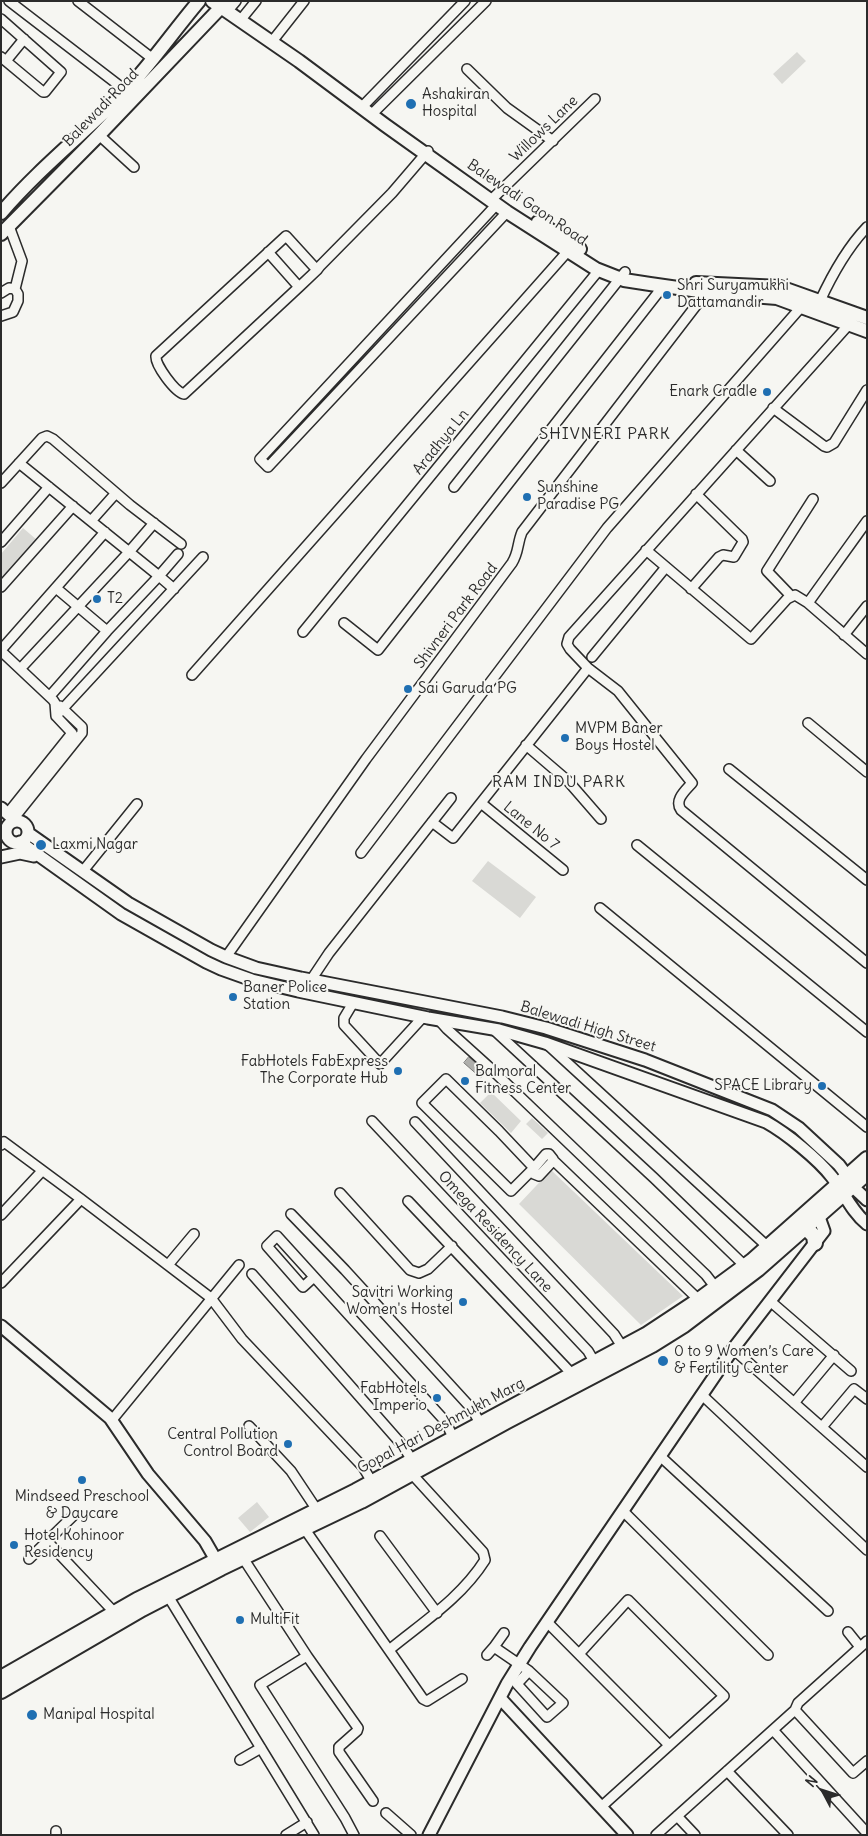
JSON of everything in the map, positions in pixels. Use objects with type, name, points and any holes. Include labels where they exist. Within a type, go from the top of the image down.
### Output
[{"type":"main road","name":"Balewadi Road","points":[[1,213],[19,192],[125,90],[153,59],[199,1]]},
{"type":"main road","name":"Balewadi Road","points":[[5,230],[224,4]]},
{"type":"main road","name":"Balewadi Gaon Road","points":[[224,4],[368,109]]},
{"type":"main road","name":"Balewadi Gaon Road","points":[[224,4],[299,61],[428,151],[498,203],[599,270],[661,286],[777,298],[857,319]]},
{"type":"main road","points":[[180,24],[194,35]]},
{"type":"main road","points":[[89,125],[99,135]]},
{"type":"main road","name":"Balewadi Gaon Road","points":[[498,203],[623,275],[667,280],[780,287],[820,301],[857,319],[867,331]]},
{"type":"main road","name":"Gopal Hari Deshmukh Marg","points":[[1,1691],[103,1631],[168,1596],[219,1564],[317,1510],[372,1482],[412,1467],[633,1355],[684,1325],[758,1269],[819,1217],[867,1159]]},
{"type":"main road","name":"Gopal Hari Deshmukh Marg","points":[[1,1678],[114,1612],[219,1564],[243,1558],[361,1501],[453,1438],[661,1326],[716,1288],[845,1186],[867,1173]]},
{"type":"main road","points":[[806,1228],[814,1236],[815,1243]]},
{"type":"street","points":[[9,1],[125,90]]},
{"type":"street","points":[[78,1],[153,59]]},
{"type":"street","points":[[244,17],[256,1]]},
{"type":"street","points":[[274,39],[304,1]]},
{"type":"street","points":[[368,109],[464,1]]},
{"type":"street","points":[[368,109],[486,1]]},
{"type":"street","points":[[1,19],[24,39],[61,72],[45,92],[4,59],[24,39]]},
{"type":"street","points":[[467,69],[507,108],[552,141]]},
{"type":"street","name":"Willows Lane","points":[[498,203],[552,141],[595,98]]},
{"type":"street","points":[[99,135],[134,166]]},
{"type":"street","points":[[317,270],[286,236],[156,356],[156,363],[176,390],[184,394],[317,270],[392,194],[428,151]]},
{"type":"street","points":[[498,203],[496,225],[268,467],[265,466],[260,459],[498,203]]},
{"type":"street","points":[[487,217],[496,225]]},
{"type":"street","points":[[820,301],[829,280],[867,227]]},
{"type":"street","points":[[1,316],[13,312],[18,301],[18,294],[15,289],[22,261],[5,230]]},
{"type":"street","points":[[192,675],[568,251]]},
{"type":"street","points":[[268,252],[298,287]]},
{"type":"street","name":"Aradhya Ln","points":[[303,632],[599,270]]},
{"type":"street","points":[[454,487],[623,275]]},
{"type":"street","points":[[344,623],[378,650],[651,302],[661,286]]},
{"type":"street","points":[[1,293],[9,288],[15,289]]},
{"type":"street","name":"Shivneri Park Road","points":[[226,957],[366,758],[512,564],[519,553],[518,541],[522,532],[698,303],[701,291]]},
{"type":"street","points":[[361,853],[607,528],[802,306]]},
{"type":"street","points":[[857,319],[773,408],[646,550],[569,637],[568,644],[570,649],[588,668],[618,691],[692,783],[678,802],[681,810],[867,963]]},
{"type":"street","points":[[773,408],[827,447],[834,443],[865,395]]},
{"type":"street","points":[[1,483],[19,462],[46,436],[53,439],[181,544]]},
{"type":"street","points":[[736,450],[770,481]]},
{"type":"street","points":[[19,462],[174,589]]},
{"type":"street","points":[[1,542],[49,487]]},
{"type":"street","points":[[91,521],[116,492]]},
{"type":"street","points":[[690,589],[719,557],[723,555],[734,557],[743,542],[696,494]]},
{"type":"street","points":[[791,596],[767,572],[814,500]]},
{"type":"street","points":[[1,587],[73,506]]},
{"type":"street","points":[[808,603],[867,520]]},
{"type":"street","points":[[21,668],[154,523]]},
{"type":"street","points":[[83,730],[21,668],[1,651],[105,532]]},
{"type":"street","points":[[646,550],[751,639],[787,599],[791,596],[799,596],[867,654]]},
{"type":"street","points":[[72,733],[56,716],[56,702],[107,631],[178,554]]},
{"type":"street","points":[[56,702],[174,589],[204,557]]},
{"type":"street","points":[[592,657],[666,567]]},
{"type":"street","points":[[56,588],[107,631]]},
{"type":"street","points":[[844,634],[867,606]]},
{"type":"street","points":[[432,822],[452,838],[588,668]]},
{"type":"street","points":[[808,723],[867,772]]},
{"type":"street","points":[[14,835],[10,823],[10,815],[72,733],[83,730]]},
{"type":"street","points":[[10,815],[75,743],[83,730]]},
{"type":"street","points":[[526,745],[568,781],[601,820]]},
{"type":"street","points":[[729,769],[867,880]]},
{"type":"street","points":[[305,993],[311,980],[329,953],[451,798]]},
{"type":"street","name":"Lane No 7","points":[[481,803],[563,870]]},
{"type":"street","points":[[83,871],[137,804]]},
{"type":"street","points":[[1,857],[14,835],[25,824],[10,815]]},
{"type":"street","name":"Balewadi High Street","points":[[14,835],[83,871],[128,903],[211,950],[256,968],[502,1017],[546,1028],[645,1060],[772,1110],[800,1128],[839,1165],[845,1186]]},
{"type":"street","name":"Balewadi High Street","points":[[14,835],[45,860],[121,914],[206,962],[252,980],[305,993],[493,1029],[545,1043],[766,1122],[791,1138],[830,1175],[845,1186]]},
{"type":"street","points":[[636,845],[867,1032]]},
{"type":"street","points":[[1,857],[25,853],[45,860]]},
{"type":"street","points":[[600,908],[867,1127]]},
{"type":"street","points":[[276,986],[279,973]]},
{"type":"street","points":[[353,1003],[344,1018],[344,1026],[380,1064],[423,1017]]},
{"type":"street","points":[[440,1020],[447,1029],[706,1275],[716,1288]]},
{"type":"street","points":[[493,1029],[654,1178],[744,1266]]},
{"type":"street","points":[[545,1043],[768,1247]]},
{"type":"street","points":[[534,1168],[446,1079],[422,1104],[511,1191],[534,1168],[546,1154],[552,1156],[553,1160],[699,1300]]},
{"type":"street","name":"Omega Residency Lane","points":[[372,1122],[588,1351],[595,1363]]},
{"type":"street","points":[[415,1122],[614,1334],[623,1348]]},
{"type":"street","points":[[1,1145],[4,1142],[211,1298],[242,1339],[363,1467],[372,1482]]},
{"type":"street","points":[[1,1215],[42,1171]]},
{"type":"street","points":[[845,1186],[867,1200]]},
{"type":"street","points":[[845,1186],[867,1224]]},
{"type":"street","points":[[340,1193],[410,1270],[419,1273],[428,1269],[452,1246]]},
{"type":"street","points":[[1,1283],[81,1199]]},
{"type":"street","points":[[408,1201],[573,1375]]},
{"type":"street","points":[[291,1214],[472,1409],[480,1423]]},
{"type":"street","points":[[430,1835],[519,1664],[733,1350],[824,1231],[819,1217]]},
{"type":"street","points":[[168,1265],[194,1234]]},
{"type":"street","points":[[314,1277],[303,1287],[267,1246],[277,1236],[445,1421],[453,1438]]},
{"type":"street","points":[[112,1420],[239,1265]]},
{"type":"street","points":[[252,1274],[403,1446],[412,1467],[483,1552],[485,1560],[460,1592],[437,1613],[389,1650]]},
{"type":"street","points":[[770,1301],[851,1370]]},
{"type":"street","points":[[1,1326],[112,1420],[148,1474],[205,1541],[219,1564]]},
{"type":"street","points":[[733,1350],[867,1467]]},
{"type":"street","points":[[794,1403],[834,1355]]},
{"type":"street","points":[[822,1427],[854,1389],[867,1399]]},
{"type":"street","points":[[702,1396],[867,1550]]},
{"type":"street","points":[[249,1426],[291,1471],[317,1510]]},
{"type":"street","points":[[660,1456],[828,1612]]},
{"type":"street","points":[[623,1511],[768,1655]]},
{"type":"street","points":[[29,1559],[74,1516]]},
{"type":"street","points":[[304,1528],[423,1700],[427,1701],[462,1679]]},
{"type":"street","points":[[380,1536],[437,1613]]},
{"type":"street","points":[[47,1541],[114,1612]]},
{"type":"street","points":[[243,1558],[307,1656],[358,1728],[339,1746],[339,1752],[374,1801]]},
{"type":"street","points":[[168,1596],[314,1835]]},
{"type":"street","points":[[579,1654],[628,1600],[724,1696],[601,1806]]},
{"type":"street","points":[[546,1622],[669,1745]]},
{"type":"street","points":[[656,1835],[796,1710],[798,1703],[864,1644],[848,1632]]},
{"type":"street","points":[[487,1655],[504,1633]]},
{"type":"street","points":[[494,1647],[529,1671],[563,1703],[547,1717],[517,1684],[529,1671]]},
{"type":"street","points":[[307,1656],[260,1685],[354,1835]]},
{"type":"street","points":[[500,1698],[627,1835]]},
{"type":"street","points":[[796,1710],[853,1773],[867,1760]]},
{"type":"street","points":[[773,1730],[867,1833]]},
{"type":"street","points":[[240,1760],[261,1748]]},
{"type":"street","points":[[727,1771],[788,1835]]},
{"type":"street","points":[[386,1813],[412,1835]]},
{"type":"street","points":[[677,1816],[695,1835]]},
{"type":"street","points":[[286,1835],[307,1822]]},
{"type":"shaded area","points":[[797,52],[806,61],[782,84],[773,74]]},
{"type":"shaded area","points":[[23,528],[37,540],[1,582],[1,554]]},
{"type":"shaded area","points":[[488,861],[536,897],[520,918],[472,881]]},
{"type":"shaded area","points":[[469,1057],[486,1072],[481,1078],[464,1063]]},
{"type":"shaded area","points":[[491,1092],[521,1121],[511,1133],[480,1103]]},
{"type":"shaded area","points":[[532,1118],[548,1133],[542,1139],[526,1124]]},
{"type":"shaded area","points":[[551,1170],[683,1296],[641,1325],[519,1204]]},
{"type":"shaded area","points":[[257,1502],[269,1517],[250,1532],[238,1518]]},
{"type":"place","name":"Ashakiran Hospital","points":[[411,104]]},
{"type":"place","name":"Shri Suryamukhi Dattamandir","points":[[667,295]]},
{"type":"place","name":"Enark Cradle","points":[[767,392]]},
{"type":"place","name":"Sunshine Paradise PG","points":[[527,497]]},
{"type":"place","name":"T2","points":[[97,599]]},
{"type":"place","name":"Sai Garuda PG","points":[[408,689]]},
{"type":"place","name":"MVPM Baner Boys Hostel","points":[[565,738]]},
{"type":"place","name":"Laxmi Nagar","points":[[41,845]]},
{"type":"place","name":"Baner Police Station","points":[[233,997]]},
{"type":"place","name":"FabHotels FabExpress The Corporate Hub","points":[[398,1071]]},
{"type":"place","name":"Balmoral Fitness Center","points":[[465,1081]]},
{"type":"place","name":"SPACE Library","points":[[822,1086]]},
{"type":"place","name":"Savitri Working Women's Hostel","points":[[463,1302]]},
{"type":"place","name":"0 to 9 Women’s Care & Fertility Center","points":[[663,1361]]},
{"type":"place","name":"FabHotels Imperio","points":[[437,1398]]},
{"type":"place","name":"Central Pollution Control Board","points":[[288,1444]]},
{"type":"place","name":"Mindseed Preschool & Daycare","points":[[82,1480]]},
{"type":"place","name":"Hotel Kohinoor Residency","points":[[14,1545]]},
{"type":"place","name":"MultiFit","points":[[240,1620]]},
{"type":"place","name":"Manipal Hospital","points":[[32,1715]]},
{"type":"district","name":"SHIVNERI PARK","points":[[605,434]]},
{"type":"district","name":"RAM INDU PARK","points":[[559,782]]}]
